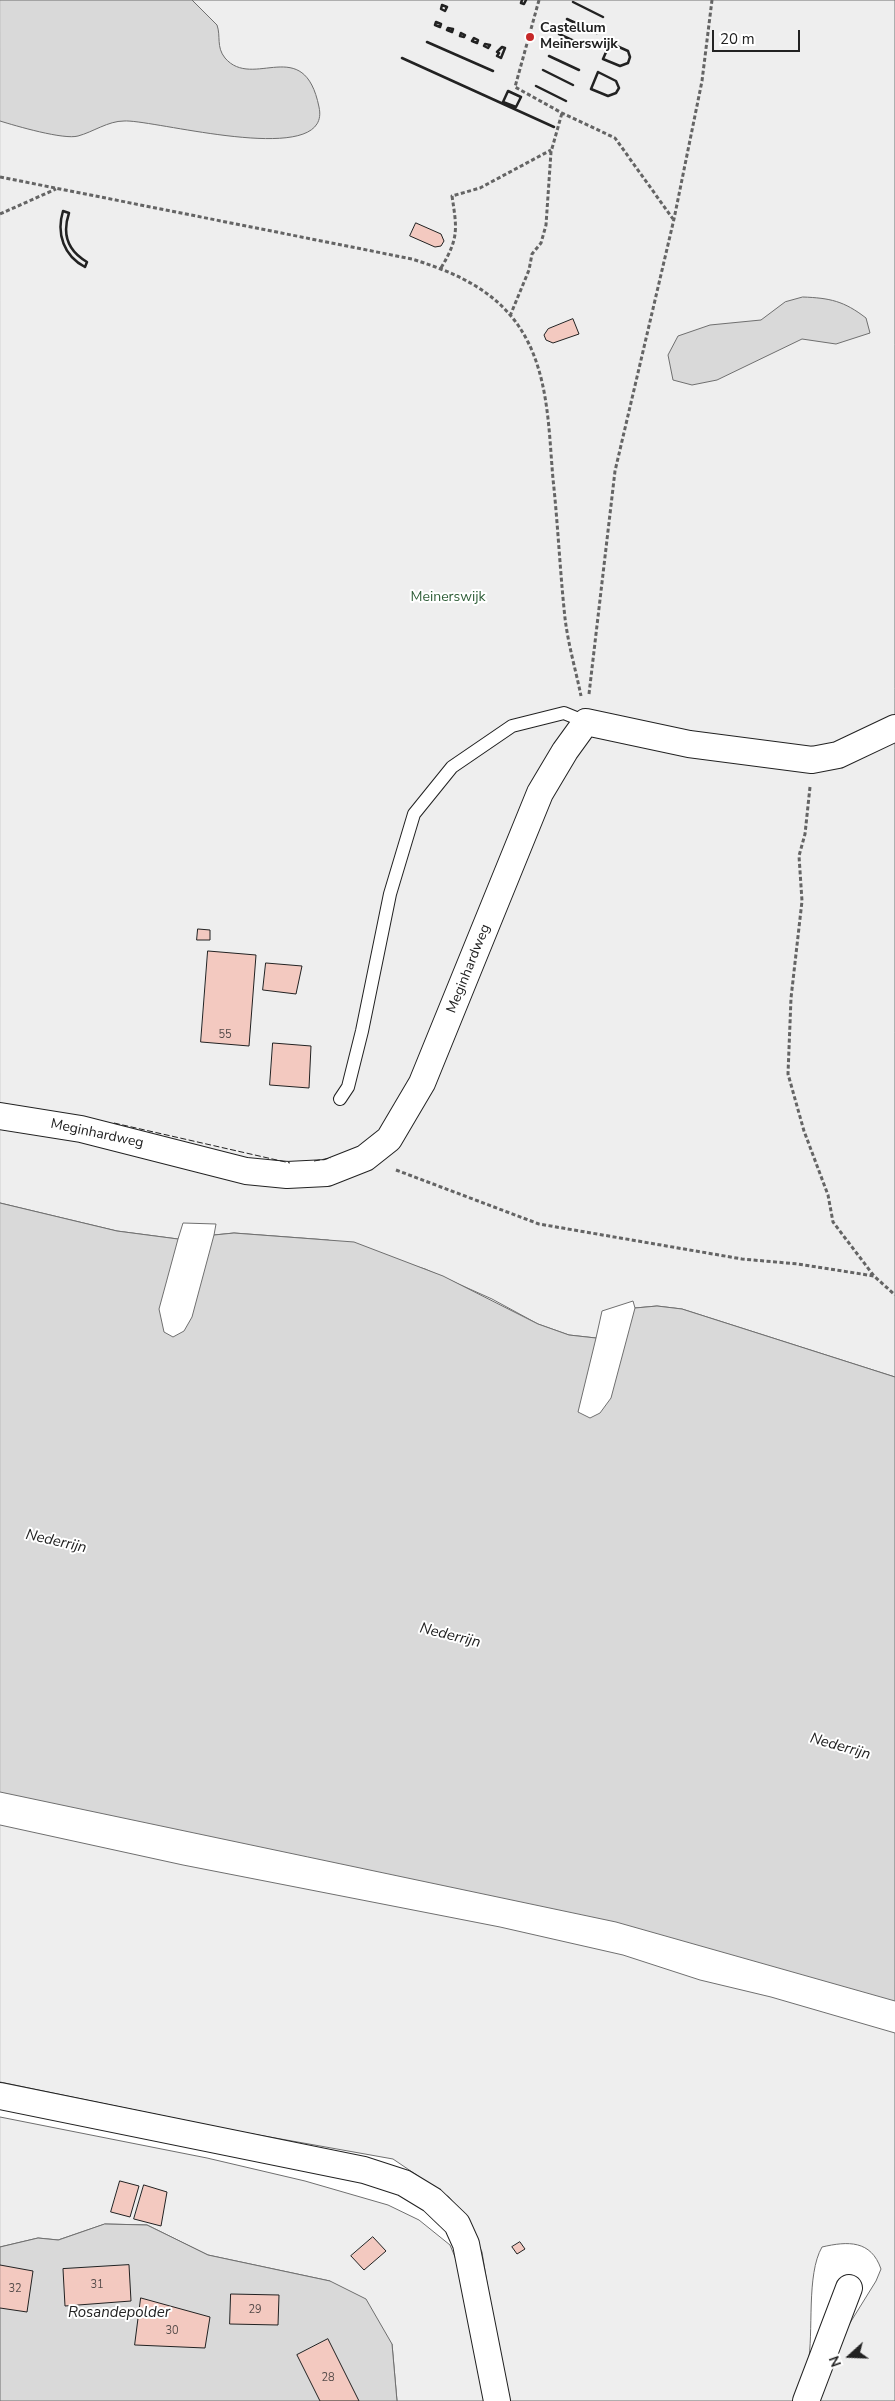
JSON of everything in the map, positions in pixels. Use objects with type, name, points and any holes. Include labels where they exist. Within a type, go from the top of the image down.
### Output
[{"type":"street","points":[[586,722],[689,744],[812,760],[838,755],[895,728]]},
{"type":"street","name":"Meginhardweg","points":[[0,1116],[81,1128],[254,1172],[287,1175],[327,1173],[365,1158],[389,1139],[422,1083],[540,793],[565,751],[586,722]]},
{"type":"street","points":[[0,2096],[264,2148],[364,2170],[404,2183],[432,2200],[457,2224],[466,2244],[497,2401]]},
{"type":"street","points":[[806,2401],[849,2288]]},
{"type":"lane","points":[[340,1099],[348,1087],[362,1031],[390,894],[414,814],[452,767],[512,726],[564,713],[586,722]]},
{"type":"path","points":[[539,0],[515,87],[562,113],[615,138],[674,219]]},
{"type":"path","points":[[586,722],[615,471],[674,219],[702,81],[712,0]]},
{"type":"path","points":[[510,316],[529,270],[532,254],[541,243],[546,225],[551,150],[562,113]]},
{"type":"path","points":[[441,268],[448,257],[457,231],[452,196],[480,188],[551,150]]},
{"type":"path","points":[[0,178],[412,258],[470,281],[495,300],[510,316],[528,341],[538,369],[545,402],[558,526],[565,620],[586,722]]},
{"type":"path","points":[[0,214],[58,188]]},
{"type":"path","points":[[812,760],[805,834],[800,856],[802,901],[791,998],[788,1074],[804,1131],[828,1195],[833,1222],[874,1276],[895,1294]]},
{"type":"path","points":[[365,1158],[539,1224],[742,1259],[798,1264],[874,1276]]},
{"type":"green space","name":"Meinerswijk","points":[[0,0],[895,0],[895,1377],[682,1309],[657,1306],[635,1308],[633,1301],[602,1311],[596,1338],[569,1335],[538,1324],[492,1299],[425,1269],[328,1240],[234,1233],[214,1235],[216,1224],[183,1223],[178,1239],[117,1231],[0,1203]]},
{"type":"green space","points":[[0,1825],[183,1865],[500,1927],[623,1955],[700,1980],[771,1997],[895,2033],[895,2401],[811,2401],[845,2331],[876,2281],[881,2269],[877,2259],[871,2252],[858,2245],[841,2244],[822,2247],[817,2259],[812,2288],[810,2351],[805,2378],[797,2401],[506,2401],[482,2252],[469,2224],[449,2197],[393,2159],[236,2131],[0,2082]]},
{"type":"green space","points":[[0,2117],[207,2158],[305,2181],[388,2205],[419,2220],[450,2245],[460,2269],[490,2401],[397,2401],[392,2344],[330,2281],[208,2255],[147,2225],[105,2224],[58,2240],[38,2238],[0,2247]]},
{"type":"water","points":[[0,0],[192,0],[217,25],[222,54],[236,67],[249,69],[290,68],[302,73],[312,85],[319,107],[316,126],[299,135],[271,139],[238,137],[141,122],[118,121],[71,137],[40,132],[0,121]]},
{"type":"water","points":[[803,297],[821,298],[844,304],[866,318],[870,333],[836,344],[802,339],[717,380],[692,385],[673,380],[668,355],[678,336],[710,325],[761,320],[785,302]]},
{"type":"water","name":"Nederrijn","points":[[0,1203],[117,1231],[178,1239],[159,1309],[164,1332],[173,1337],[184,1331],[192,1317],[214,1235],[234,1233],[354,1242],[443,1276],[538,1324],[569,1335],[596,1338],[578,1412],[590,1418],[600,1413],[611,1398],[635,1308],[657,1306],[682,1309],[895,1377],[895,2001],[616,1922],[0,1792]]},
{"type":"water","name":"Rosandepolder","points":[[105,2224],[147,2225],[208,2255],[330,2281],[366,2299],[392,2344],[397,2401],[0,2401],[0,2247],[38,2238],[58,2240]]},
{"type":"building","points":[[416,223],[441,234],[444,241],[441,246],[435,247],[410,236]]},
{"type":"building","points":[[573,319],[579,334],[553,343],[546,340],[544,335],[548,329]]},
{"type":"building","points":[[198,929],[210,930],[210,940],[197,940]]},
{"type":"building","points":[[208,951],[256,955],[249,1046],[201,1042]]},
{"type":"building","points":[[266,963],[302,966],[296,994],[263,990]]},
{"type":"building","points":[[273,1043],[311,1046],[309,1088],[270,1085]]},
{"type":"building","points":[[120,2181],[139,2186],[130,2217],[111,2212]]},
{"type":"building","points":[[144,2185],[167,2192],[161,2226],[134,2219]]},
{"type":"building","points":[[373,2237],[386,2251],[364,2270],[351,2256]]},
{"type":"building","points":[[520,2242],[525,2249],[517,2254],[512,2247]]},
{"type":"building","points":[[0,2265],[33,2271],[27,2312],[0,2308]]},
{"type":"building","points":[[129,2265],[131,2301],[65,2306],[63,2269]]},
{"type":"building","points":[[231,2294],[279,2295],[278,2325],[230,2324]]},
{"type":"building","points":[[141,2298],[210,2317],[205,2348],[135,2345]]},
{"type":"building","points":[[328,2339],[359,2401],[320,2401],[297,2355]]},
{"type":"fence","points":[[114,1123],[290,1163]]},
{"type":"fence","points":[[314,1161],[331,1158]]},
{"type":"wall","points":[[522,0],[521,3],[524,4],[526,0]]},
{"type":"wall","points":[[573,2],[603,17]]},
{"type":"wall","points":[[442,5],[447,7],[445,11],[441,9],[442,5]]},
{"type":"wall","points":[[567,19],[597,33]]},
{"type":"wall","points":[[436,22],[441,24],[440,27],[435,25],[436,22]]},
{"type":"wall","points":[[448,28],[453,29],[452,32],[447,30],[448,28]]},
{"type":"wall","points":[[461,33],[465,35],[464,37],[460,36],[461,33]]},
{"type":"wall","points":[[559,34],[589,48]]},
{"type":"wall","points":[[474,38],[478,40],[477,43],[472,41],[474,38]]},
{"type":"wall","points":[[427,42],[493,71]]},
{"type":"wall","points":[[610,43],[628,51],[630,57],[628,63],[620,66],[603,59],[610,43]]},
{"type":"wall","points":[[485,44],[490,45],[488,48],[484,46],[485,44]]},
{"type":"wall","points":[[502,47],[505,48],[501,58],[497,56],[499,53],[497,52],[502,47]]},
{"type":"wall","points":[[549,56],[579,70]]},
{"type":"wall","points":[[402,58],[554,127]]},
{"type":"wall","points":[[543,70],[573,85]]},
{"type":"wall","points":[[598,72],[616,81],[619,88],[616,93],[608,96],[591,89],[598,72]]},
{"type":"wall","points":[[536,86],[566,101]]},
{"type":"wall","points":[[508,91],[521,97],[516,107],[503,102],[508,91]]},
{"type":"wall","points":[[63,211],[69,213],[66,228],[68,241],[75,253],[87,262],[85,267],[67,251],[61,236],[63,211]]},
{"type":"place","name":"Castellum Meinerswijk","points":[[530,37]]}]
